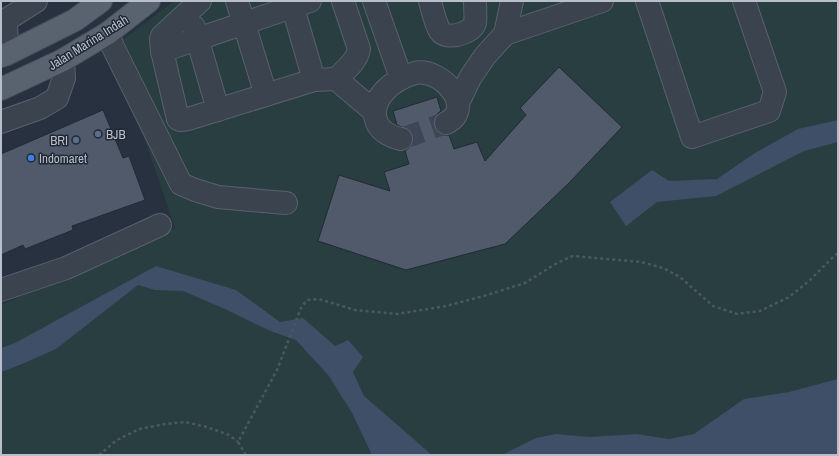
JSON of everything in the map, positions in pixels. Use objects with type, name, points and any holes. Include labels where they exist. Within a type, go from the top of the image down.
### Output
[{"type":"main road","name":"Jalan Marina Indah","points":[[4,55],[75,20],[101,1]]},
{"type":"main road","name":"Jalan Marina Indah","points":[[1,89],[63,60],[108,33],[149,1]]},
{"type":"street","points":[[4,55],[4,21],[36,1]]},
{"type":"street","points":[[237,1],[266,95]]},
{"type":"street","points":[[195,5],[162,36],[161,39],[162,51],[178,119],[180,120],[188,119],[314,80],[336,79],[353,62],[359,50],[343,1]]},
{"type":"street","points":[[374,1],[409,76]]},
{"type":"street","points":[[386,1],[409,76]]},
{"type":"street","points":[[430,1],[439,30],[443,34],[456,36],[471,30],[475,23],[475,1]]},
{"type":"street","points":[[506,34],[512,1]]},
{"type":"street","points":[[446,123],[451,120],[457,111],[458,103],[470,78],[485,56],[506,34],[556,8],[601,1]]},
{"type":"street","points":[[647,1],[692,137],[769,111],[775,92],[744,1]]},
{"type":"street","points":[[162,51],[197,40],[298,3],[314,80]]},
{"type":"street","points":[[195,5],[197,40],[218,110]]},
{"type":"street","points":[[108,33],[113,47],[181,184],[218,197],[286,203]]},
{"type":"street","points":[[1,122],[40,108],[57,98],[64,78],[63,60]]},
{"type":"street","points":[[402,139],[395,138],[385,132],[379,127],[376,119],[376,103],[382,93],[391,85],[409,76],[424,73],[433,75],[450,86],[458,103]]},
{"type":"street","points":[[336,79],[375,112]]},
{"type":"street","points":[[1,290],[66,268],[160,225]]},
{"type":"path","points":[[238,442],[277,370],[301,308],[307,300],[319,299],[355,310],[397,314],[446,306],[486,296],[525,283],[557,263],[573,256],[641,262],[663,268],[680,277],[713,306],[737,314],[760,311],[789,297],[809,281],[838,253]]},
{"type":"path","points":[[99,455],[117,440],[139,430],[165,424],[185,422],[207,427],[229,435],[238,442],[246,455]]},
{"type":"green space","points":[[174,1],[838,1],[838,455],[1,455],[1,305],[175,228],[145,140],[105,53]]},
{"type":"water","points":[[838,120],[838,142],[804,151],[716,196],[657,202],[626,226],[610,202],[652,170],[669,181],[717,179],[755,153],[798,129]]},
{"type":"water","points":[[156,266],[236,290],[280,322],[303,318],[335,346],[348,340],[363,357],[353,372],[364,396],[432,455],[372,455],[352,413],[329,376],[296,340],[268,330],[183,291],[155,290],[138,285],[56,349],[1,372],[1,348],[15,343]]},
{"type":"water","points":[[838,379],[838,455],[502,455],[536,438],[556,434],[589,437],[636,434],[669,439],[694,434],[744,399],[789,392]]},
{"type":"building","points":[[559,67],[622,127],[569,183],[505,244],[406,270],[318,241],[339,175],[390,191],[384,172],[409,164],[405,151],[413,142],[413,135],[409,130],[397,125],[393,111],[437,97],[441,111],[434,119],[436,130],[442,135],[449,135],[454,149],[477,142],[485,161],[526,115],[520,108]]},
{"type":"building","points":[[103,110],[123,158],[129,156],[145,200],[72,226],[73,230],[25,249],[23,245],[1,255],[1,154]]},
{"type":"tunnel","points":[[401,139],[446,123]]},
{"type":"place","name":"BJB","points":[[98,134]]},
{"type":"place","name":"BRI","points":[[76,140]]},
{"type":"place","name":"Indomaret","points":[[31,158]]}]
